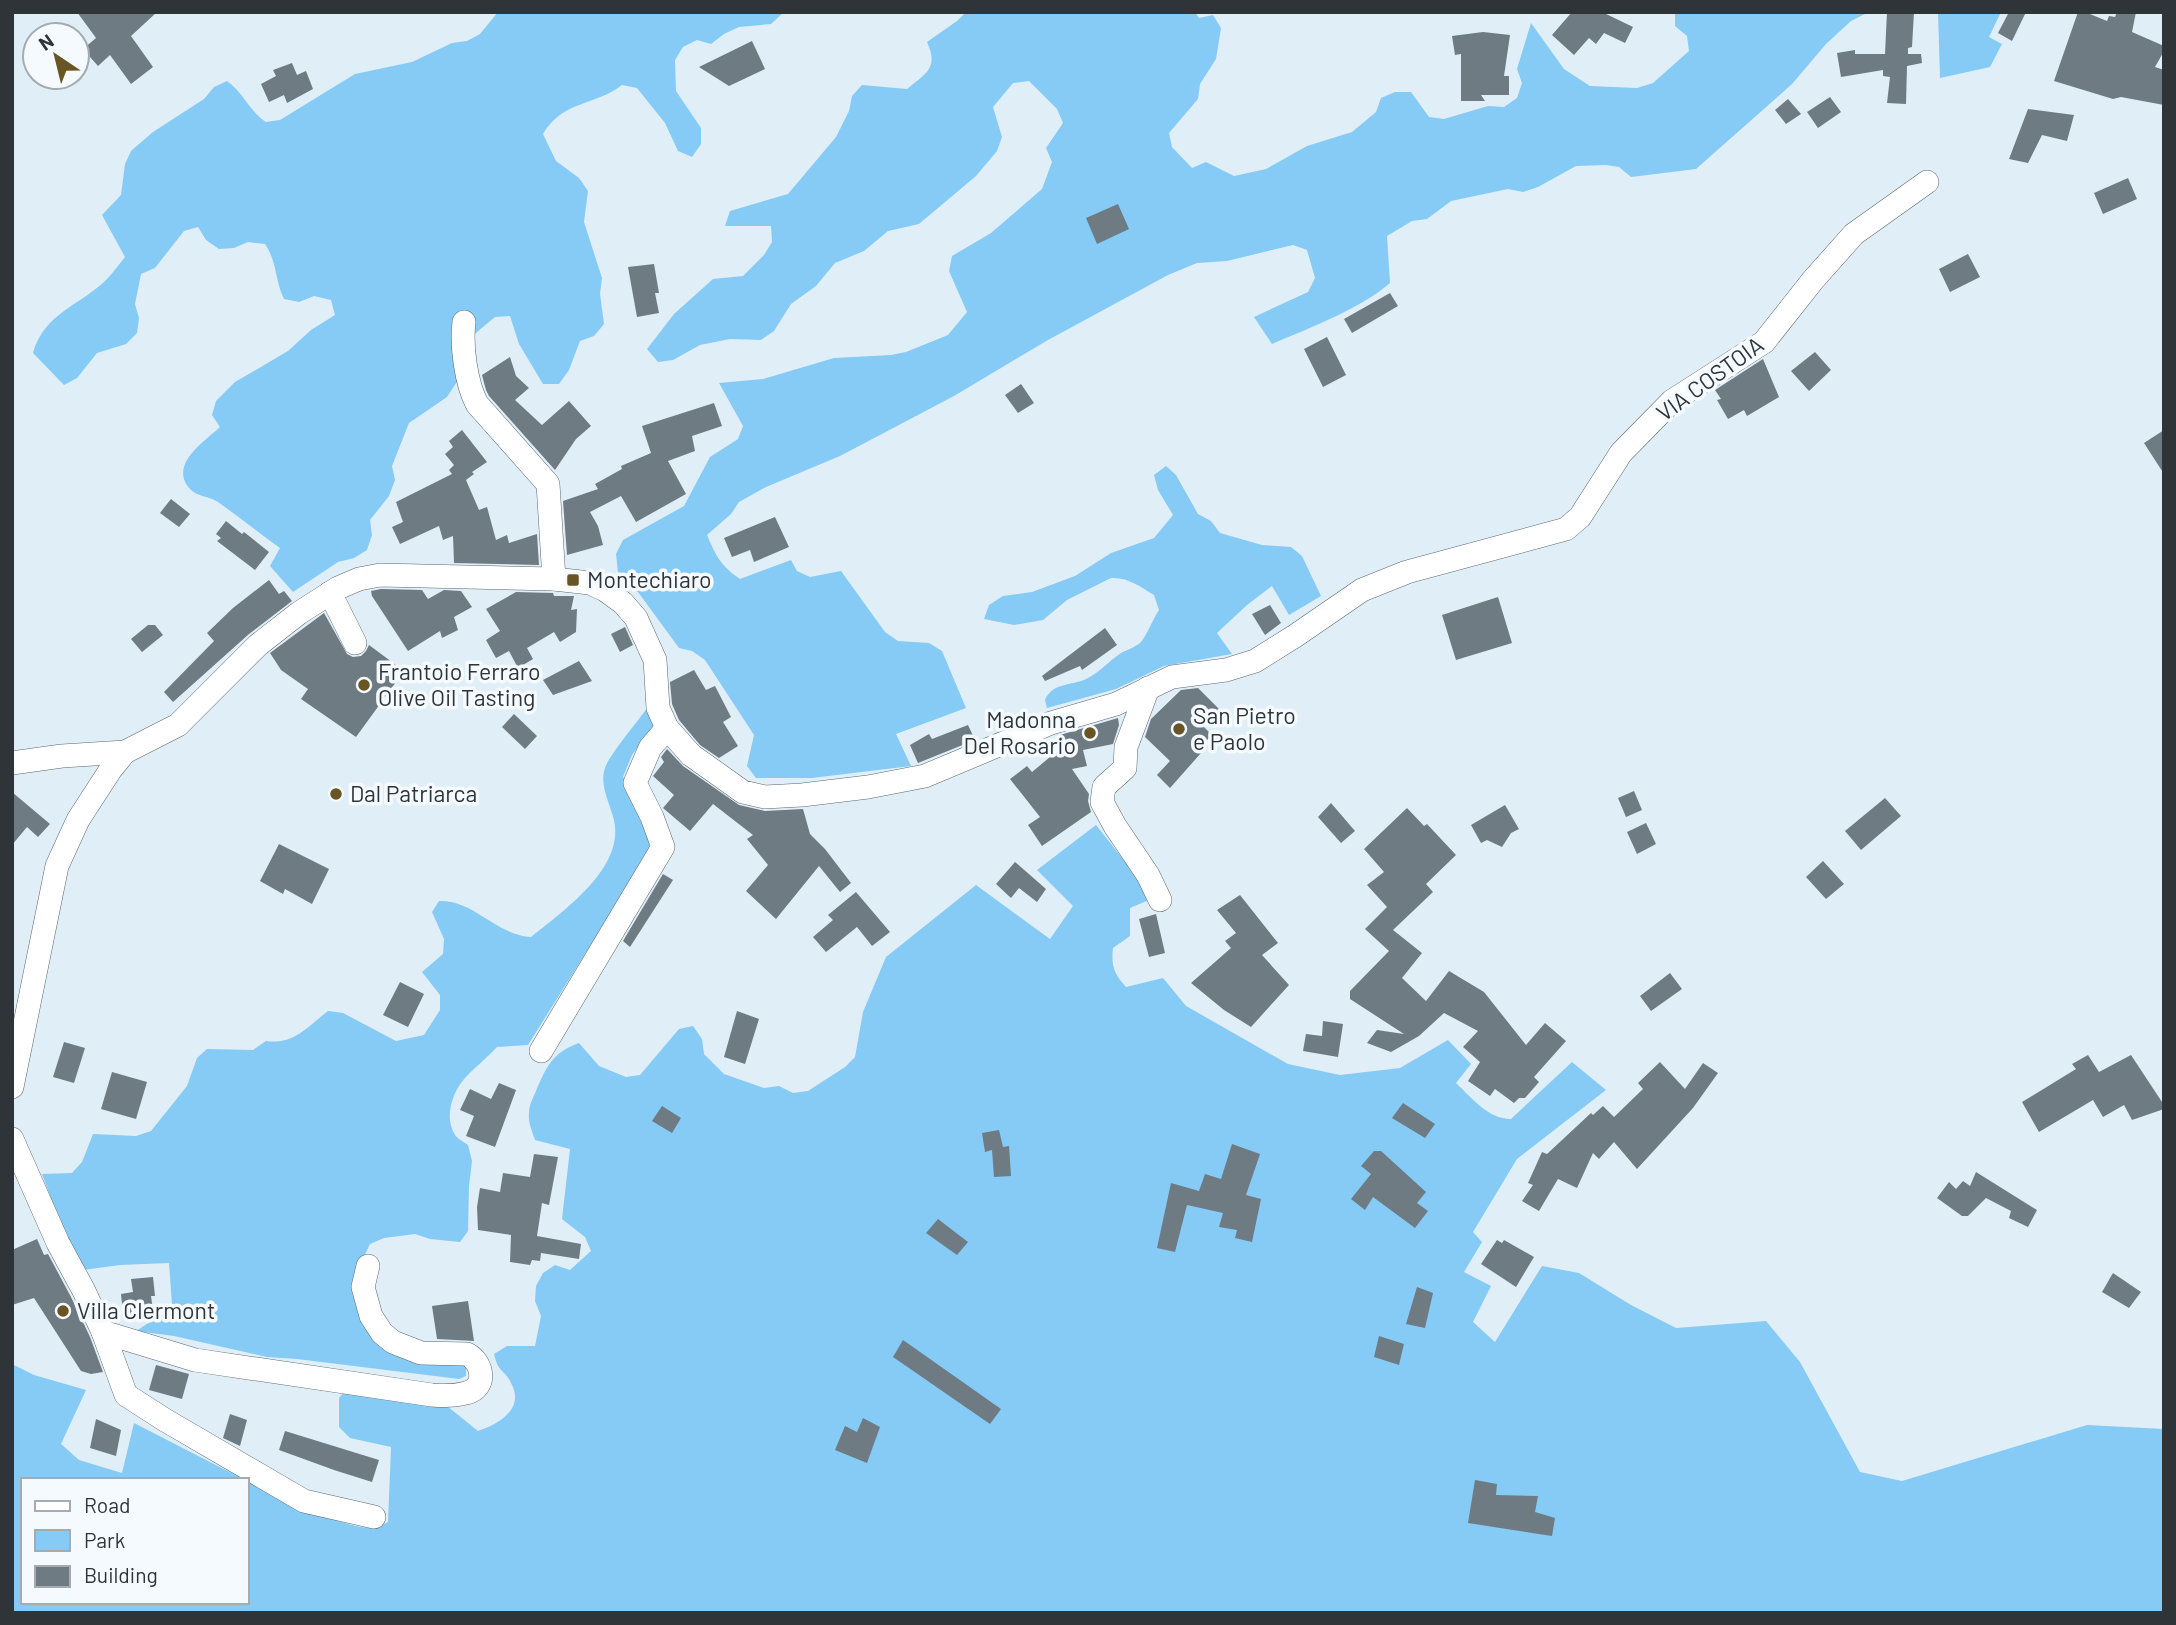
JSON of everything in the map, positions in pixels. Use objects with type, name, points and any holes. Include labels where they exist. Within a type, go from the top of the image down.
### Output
[{"type":"street","name":"VIA COSTOIA","points":[[667,728],[691,755],[743,792],[765,797],[869,787],[925,776],[1051,723],[1116,704],[1172,677],[1226,670],[1255,661],[1362,590],[1395,576],[1566,530],[1580,517],[1621,453],[1672,401],[1764,342],[1812,279],[1854,234],[1927,182]]},
{"type":"street","points":[[464,322],[462,335],[470,391],[477,404],[548,484],[554,579]]},
{"type":"street","points":[[12,763],[125,752],[178,725],[258,645],[299,613],[330,593],[359,579],[380,575],[554,579],[590,583],[614,597],[636,618],[654,660],[658,708],[667,728],[650,748],[635,783],[663,847],[541,1051]]},
{"type":"street","points":[[330,593],[355,643]]},
{"type":"street","points":[[1149,688],[1126,747],[1125,768],[1104,787],[1102,802],[1148,875],[1160,900]]},
{"type":"street","points":[[12,1087],[57,866],[78,820],[125,752]]},
{"type":"street","points":[[12,1139],[58,1243],[103,1332],[126,1395],[304,1501],[374,1517]]},
{"type":"street","points":[[103,1332],[195,1360],[364,1386],[444,1396],[466,1393],[477,1387],[481,1381],[481,1368],[473,1357],[467,1354],[421,1353],[393,1342],[382,1333],[371,1316],[363,1287],[368,1266]]},
{"type":"green space","points":[[498,12],[784,12],[771,24],[739,27],[711,44],[697,40],[683,47],[675,60],[676,91],[701,128],[701,144],[692,157],[678,151],[665,123],[637,88],[622,85],[612,92],[570,109],[551,123],[543,134],[556,161],[579,178],[588,191],[584,222],[602,278],[600,294],[604,324],[594,336],[580,341],[569,370],[559,384],[543,384],[519,344],[510,316],[495,317],[471,337],[464,371],[447,397],[409,423],[392,466],[395,480],[389,496],[370,520],[372,535],[367,550],[354,558],[338,562],[293,592],[270,566],[280,548],[218,502],[192,491],[184,479],[183,470],[191,454],[220,427],[212,415],[216,401],[235,382],[288,351],[311,330],[335,315],[331,300],[314,296],[299,302],[284,299],[272,257],[265,244],[248,242],[234,248],[219,249],[206,240],[198,227],[184,231],[155,268],[141,274],[135,304],[139,318],[137,333],[126,344],[97,353],[77,378],[64,385],[33,353],[38,339],[54,319],[97,288],[125,257],[102,215],[121,195],[125,164],[131,151],[153,132],[204,99],[214,87],[227,81],[266,122],[280,120],[355,74],[412,62],[452,43],[467,41],[480,34]]},
{"type":"green space","points":[[966,12],[1195,12],[1199,18],[1213,15],[1221,28],[1216,59],[1200,84],[1198,99],[1169,133],[1172,147],[1192,168],[1206,162],[1234,176],[1266,169],[1307,146],[1352,132],[1376,112],[1381,98],[1395,92],[1411,92],[1429,117],[1444,119],[1488,106],[1504,107],[1517,98],[1522,83],[1517,69],[1531,23],[1564,69],[1590,86],[1637,88],[1653,83],[1689,51],[1687,36],[1675,26],[1675,12],[1869,12],[1851,21],[1826,44],[1792,84],[1696,169],[1631,177],[1619,167],[1576,166],[1538,187],[1523,192],[1508,189],[1451,201],[1427,219],[1412,221],[1387,236],[1390,283],[1349,310],[1272,344],[1254,317],[1308,292],[1315,278],[1307,250],[1293,245],[1227,261],[1197,263],[1168,275],[1048,340],[954,396],[840,456],[766,487],[739,502],[731,514],[707,535],[716,555],[728,570],[740,579],[791,560],[797,571],[810,577],[841,571],[885,632],[898,641],[929,643],[942,651],[966,708],[896,734],[911,766],[812,778],[756,778],[747,766],[754,735],[705,660],[692,651],[679,648],[638,592],[625,586],[618,572],[616,554],[623,540],[684,506],[710,457],[738,439],[743,426],[719,383],[763,379],[834,358],[906,352],[948,335],[967,312],[949,271],[952,256],[991,233],[1042,189],[1052,162],[1046,148],[1063,123],[1057,109],[1029,81],[1013,83],[993,107],[1002,137],[997,151],[976,176],[919,224],[888,231],[864,251],[835,263],[816,286],[791,304],[774,331],[761,340],[730,339],[700,345],[673,360],[658,362],[647,349],[674,314],[713,279],[743,276],[764,255],[772,242],[771,226],[725,226],[730,211],[788,194],[836,137],[849,111],[852,96],[862,85],[907,89],[929,69],[932,58],[927,42]]},
{"type":"green space","points":[[1938,12],[2001,12],[1989,37],[2002,44],[1990,67],[1940,78]]},
{"type":"green space","points":[[1166,466],[1176,475],[1198,514],[1211,521],[1220,533],[1262,545],[1291,547],[1302,556],[1321,596],[1289,615],[1272,586],[1217,633],[1232,654],[1164,666],[1116,689],[1047,708],[1045,700],[1053,690],[1091,676],[1121,653],[1140,643],[1159,610],[1154,595],[1129,581],[1111,578],[1067,600],[1043,620],[1014,625],[984,619],[989,605],[1003,596],[1032,592],[1075,576],[1111,553],[1154,538],[1173,515],[1158,490],[1154,475]]},
{"type":"green space","points":[[648,707],[653,726],[632,755],[623,777],[649,830],[649,852],[528,1045],[497,1047],[465,1078],[453,1098],[450,1113],[452,1128],[456,1136],[468,1145],[472,1161],[468,1231],[460,1242],[430,1239],[415,1234],[384,1238],[370,1244],[355,1275],[363,1321],[466,1365],[466,1376],[459,1379],[267,1357],[174,1336],[136,1331],[161,1315],[172,1304],[169,1263],[83,1270],[66,1239],[42,1174],[72,1173],[82,1162],[93,1134],[136,1136],[151,1131],[187,1086],[197,1058],[207,1049],[253,1050],[266,1041],[285,1040],[300,1034],[328,1011],[343,1013],[396,1041],[424,1035],[440,1010],[440,995],[422,972],[443,954],[444,939],[432,912],[439,901],[463,906],[507,930],[531,937],[574,901],[601,871],[615,838],[614,820],[604,787],[605,768]]},
{"type":"green space","points":[[1096,825],[1138,878],[1149,900],[1130,908],[1130,936],[1113,948],[1114,969],[1126,987],[1163,978],[1186,1006],[1288,1064],[1340,1075],[1400,1068],[1448,1040],[1471,1064],[1456,1083],[1481,1107],[1503,1118],[1511,1119],[1572,1062],[1606,1090],[1517,1159],[1473,1232],[1482,1242],[1464,1272],[1491,1286],[1473,1322],[1495,1342],[1542,1266],[1579,1273],[1631,1305],[1676,1328],[1766,1321],[1800,1362],[1860,1472],[1902,1481],[2087,1425],[2164,1429],[2164,1613],[12,1613],[12,1364],[34,1375],[86,1390],[61,1444],[79,1460],[122,1473],[134,1423],[241,1478],[21,1478],[21,1604],[248,1604],[248,1481],[309,1510],[345,1523],[373,1528],[388,1522],[391,1447],[350,1438],[339,1427],[339,1398],[345,1391],[447,1406],[478,1431],[502,1419],[513,1407],[515,1392],[494,1354],[507,1346],[535,1346],[541,1316],[535,1301],[536,1286],[543,1273],[555,1265],[570,1270],[591,1251],[585,1237],[562,1219],[570,1149],[535,1140],[530,1123],[531,1102],[543,1075],[557,1056],[579,1043],[599,1066],[626,1077],[640,1075],[679,1029],[693,1026],[702,1039],[704,1054],[724,1074],[764,1088],[779,1086],[793,1093],[808,1091],[845,1067],[855,1057],[863,1012],[886,957],[976,885],[1050,939],[1073,906],[1037,870]]},
{"type":"building","points":[[77,12],[157,12],[131,36],[153,67],[131,84],[110,55],[98,66],[91,58],[91,42],[96,38],[91,31],[91,21],[84,21]]},
{"type":"building","points":[[1572,12],[1602,12],[1633,27],[1625,43],[1604,33],[1596,44],[1589,38],[1574,55],[1552,35]]},
{"type":"building","points":[[1887,12],[1914,12],[1912,47],[1908,48],[1908,54],[1921,54],[1922,63],[1907,66],[1906,104],[1887,103],[1890,77],[1883,76],[1883,70],[1841,77],[1837,53],[1855,50],[1855,54],[1885,54]]},
{"type":"building","points":[[2009,12],[2026,12],[2012,41],[1998,33]]},
{"type":"building","points":[[2078,12],[2107,21],[2109,16],[2115,17],[2117,12],[2136,12],[2132,32],[2164,46],[2155,67],[2164,70],[2164,105],[2121,97],[2113,99],[2054,81]]},
{"type":"building","points":[[1483,32],[1510,35],[1504,76],[1509,76],[1509,95],[1481,95],[1485,101],[1461,101],[1461,54],[1455,55],[1452,36]]},
{"type":"building","points":[[752,41],[765,69],[729,86],[699,67]]},
{"type":"building","points":[[292,63],[297,75],[306,71],[313,89],[287,103],[284,95],[269,102],[261,84],[276,76],[273,70]]},
{"type":"building","points":[[1830,97],[1841,112],[1818,128],[1807,112]]},
{"type":"building","points":[[1788,99],[1801,114],[1786,124],[1775,110]]},
{"type":"building","points":[[2028,109],[2074,115],[2067,141],[2042,135],[2028,163],[2009,159]]},
{"type":"building","points":[[2128,178],[2137,199],[2103,214],[2094,193]]},
{"type":"building","points":[[1118,204],[1129,229],[1097,244],[1086,218]]},
{"type":"building","points":[[1968,254],[1980,277],[1950,292],[1939,269]]},
{"type":"building","points":[[654,264],[659,313],[637,317],[628,267]]},
{"type":"building","points":[[1390,293],[1398,306],[1352,333],[1344,319]]},
{"type":"building","points":[[1327,337],[1346,375],[1323,387],[1304,349]]},
{"type":"building","points":[[1815,352],[1831,370],[1809,391],[1791,371]]},
{"type":"building","points":[[510,357],[516,376],[529,388],[515,400],[542,425],[569,401],[591,426],[576,439],[555,470],[486,390],[482,375]]},
{"type":"building","points":[[1763,359],[1779,397],[1747,416],[1744,410],[1728,419],[1717,400],[1721,399],[1715,390]]},
{"type":"building","points":[[1021,384],[1034,403],[1018,413],[1005,395]]},
{"type":"building","points":[[714,403],[722,426],[692,436],[695,451],[668,461],[686,494],[636,522],[621,496],[590,512],[598,526],[603,545],[567,555],[563,501],[598,489],[595,484],[622,469],[621,466],[651,453],[642,426]]},
{"type":"building","points":[[462,430],[487,462],[472,472],[474,474],[466,480],[479,510],[487,507],[496,540],[507,535],[509,543],[537,534],[539,565],[454,563],[453,536],[443,540],[439,526],[400,544],[392,527],[403,522],[396,502],[452,474],[449,470],[454,465],[445,454],[453,447],[449,441]]},
{"type":"building","points":[[2164,430],[2164,474],[2144,443]]},
{"type":"building","points":[[171,499],[190,514],[179,527],[160,513]]},
{"type":"building","points":[[775,517],[789,547],[754,562],[750,550],[732,557],[724,538]]},
{"type":"building","points":[[226,521],[269,552],[255,570],[217,541],[221,538],[216,534]]},
{"type":"building","points":[[269,580],[279,594],[284,591],[292,601],[249,634],[173,702],[164,692],[214,641],[207,633],[233,608]]},
{"type":"building","points":[[422,590],[428,599],[444,590],[461,591],[472,607],[454,617],[458,630],[442,638],[440,631],[408,651],[372,596],[371,591]]},
{"type":"building","points":[[516,592],[574,596],[571,610],[577,609],[576,632],[560,642],[554,632],[527,648],[533,659],[518,668],[509,651],[496,658],[486,640],[500,631],[486,609]]},
{"type":"building","points":[[1498,597],[1512,643],[1456,660],[1442,615]]},
{"type":"building","points":[[1270,605],[1281,623],[1265,635],[1252,614]]},
{"type":"building","points":[[324,613],[347,654],[353,657],[361,656],[369,645],[404,671],[356,737],[301,699],[308,689],[281,670],[270,653]]},
{"type":"building","points":[[148,625],[155,625],[163,635],[142,652],[131,639]]},
{"type":"building","points":[[625,627],[633,645],[620,652],[611,634]]},
{"type":"building","points":[[1105,628],[1117,645],[1082,670],[1080,666],[1045,681],[1042,676]]},
{"type":"building","points":[[579,661],[592,681],[553,695],[543,680]]},
{"type":"building","points":[[694,670],[706,690],[715,686],[731,717],[723,722],[738,746],[719,758],[700,745],[679,720],[672,704],[670,682]]},
{"type":"building","name":"San Pietro e Paolo","points":[[1198,688],[1219,709],[1202,725],[1212,735],[1198,749],[1201,753],[1170,788],[1157,775],[1170,761],[1145,737],[1151,719],[1181,690]]},
{"type":"building","points":[[514,714],[537,736],[525,749],[502,727]]},
{"type":"building","points":[[1118,718],[1119,725],[1113,744],[1083,750],[1087,766],[1072,769],[1089,794],[1091,812],[1042,846],[1028,825],[1040,817],[1010,779],[1027,766],[1032,772],[1062,747],[1060,735]]},
{"type":"building","points":[[968,725],[975,740],[918,763],[910,745],[929,734],[932,739]]},
{"type":"building","points":[[667,749],[683,766],[739,805],[765,811],[803,809],[810,834],[851,883],[840,892],[819,866],[776,919],[746,891],[768,865],[747,839],[753,835],[713,804],[690,831],[663,808],[674,795],[653,776],[664,762],[661,757]]},
{"type":"building","points":[[1634,791],[1642,810],[1626,817],[1618,798]]},
{"type":"building","points":[[12,792],[50,824],[38,837],[27,827],[12,845]]},
{"type":"building","points":[[1885,798],[1901,816],[1861,850],[1845,831]]},
{"type":"building","points":[[1331,803],[1355,831],[1341,843],[1318,817]]},
{"type":"building","points":[[1505,805],[1519,829],[1511,833],[1502,847],[1487,840],[1481,843],[1471,825]]},
{"type":"building","points":[[1407,808],[1424,826],[1427,824],[1456,855],[1426,884],[1433,892],[1393,930],[1422,953],[1402,978],[1426,1001],[1449,971],[1484,992],[1526,1045],[1545,1023],[1566,1041],[1534,1077],[1539,1082],[1525,1098],[1519,1098],[1514,1103],[1495,1089],[1490,1096],[1468,1081],[1480,1062],[1463,1047],[1478,1031],[1444,1013],[1419,1036],[1391,1052],[1367,1043],[1377,1030],[1404,1034],[1350,999],[1350,991],[1389,951],[1365,929],[1387,907],[1367,885],[1384,872],[1364,849]]},
{"type":"building","points":[[1646,823],[1656,844],[1637,854],[1627,832]]},
{"type":"building","points":[[279,844],[329,869],[312,904],[285,889],[283,894],[260,881]]},
{"type":"building","points":[[1823,861],[1844,884],[1826,899],[1806,877]]},
{"type":"building","points":[[1015,862],[1046,889],[1037,902],[1019,888],[1011,898],[996,884]]},
{"type":"building","points":[[663,874],[673,880],[630,947],[623,941]]},
{"type":"building","points":[[856,892],[890,932],[872,946],[857,927],[826,952],[813,937],[833,920],[828,915]]},
{"type":"building","points":[[1240,895],[1278,943],[1262,955],[1289,985],[1251,1027],[1224,1010],[1191,983],[1231,948],[1225,941],[1236,933],[1217,910]]},
{"type":"building","points":[[1156,914],[1165,953],[1149,957],[1139,919]]},
{"type":"building","points":[[1670,973],[1682,989],[1651,1011],[1640,996]]},
{"type":"building","points":[[400,982],[424,994],[408,1027],[383,1015]]},
{"type":"building","points":[[737,1011],[759,1019],[745,1064],[724,1057]]},
{"type":"building","points":[[1323,1021],[1343,1024],[1338,1057],[1303,1051],[1306,1034],[1322,1036]]},
{"type":"building","points":[[64,1042],[85,1048],[74,1083],[53,1077]]},
{"type":"building","points":[[2088,1055],[2099,1072],[2131,1055],[2164,1109],[2132,1120],[2124,1105],[2103,1117],[2093,1100],[2039,1132],[2022,1102],[2076,1069],[2072,1064]]},
{"type":"building","points":[[1660,1062],[1685,1089],[1703,1063],[1718,1073],[1693,1108],[1637,1169],[1614,1142],[1599,1159],[1593,1153],[1577,1188],[1558,1179],[1539,1211],[1522,1201],[1533,1185],[1528,1183],[1542,1152],[1547,1154],[1591,1113],[1593,1115],[1603,1106],[1614,1117],[1643,1089],[1638,1083]]},
{"type":"building","points":[[112,1072],[147,1082],[136,1119],[101,1109]]},
{"type":"building","points":[[499,1083],[516,1090],[495,1147],[466,1136],[474,1116],[460,1110],[470,1089],[491,1099]]},
{"type":"building","points":[[1403,1103],[1435,1124],[1425,1138],[1392,1118]]},
{"type":"building","points":[[662,1106],[681,1118],[672,1133],[652,1121]]},
{"type":"building","points":[[999,1130],[1003,1147],[1009,1146],[1011,1176],[994,1177],[992,1150],[985,1152],[982,1133]]},
{"type":"building","points":[[1232,1144],[1260,1154],[1246,1195],[1261,1199],[1252,1242],[1235,1238],[1237,1230],[1219,1227],[1223,1213],[1187,1205],[1175,1252],[1157,1248],[1171,1183],[1199,1191],[1205,1174],[1221,1179]]},
{"type":"building","points":[[1374,1151],[1381,1151],[1426,1192],[1417,1203],[1428,1211],[1415,1228],[1373,1197],[1365,1210],[1351,1199],[1371,1174],[1361,1166]]},
{"type":"building","points":[[534,1154],[558,1157],[549,1205],[542,1203],[537,1236],[581,1244],[579,1259],[541,1253],[540,1261],[532,1260],[530,1265],[510,1262],[511,1235],[478,1230],[480,1188],[500,1192],[503,1173],[530,1177]]},
{"type":"building","points":[[1976,1172],[2037,1210],[2028,1227],[2009,1218],[2011,1211],[1986,1198],[1968,1216],[1962,1216],[1937,1198],[1949,1182],[1956,1189],[1963,1181],[1970,1186]]},
{"type":"building","points":[[938,1219],[968,1242],[957,1255],[926,1233]]},
{"type":"building","name":"Villa Clermont","points":[[37,1239],[71,1297],[103,1372],[91,1374],[81,1371],[34,1298],[12,1305],[12,1250]]},
{"type":"building","points":[[1497,1240],[1502,1243],[1504,1240],[1534,1257],[1516,1287],[1481,1264]]},
{"type":"building","points":[[2113,1273],[2141,1292],[2129,1308],[2102,1292]]},
{"type":"building","points":[[153,1277],[153,1311],[123,1314],[121,1294],[133,1292],[131,1279]]},
{"type":"building","points":[[1417,1287],[1433,1293],[1425,1328],[1406,1324]]},
{"type":"building","points":[[468,1301],[474,1341],[437,1339],[432,1306]]},
{"type":"building","points":[[1379,1336],[1404,1344],[1399,1365],[1374,1357]]},
{"type":"building","points":[[903,1340],[1001,1409],[990,1424],[893,1357]]},
{"type":"building","points":[[156,1365],[189,1374],[182,1399],[149,1390]]},
{"type":"building","points":[[230,1414],[247,1420],[240,1446],[223,1438]]},
{"type":"building","points":[[863,1418],[880,1427],[867,1463],[835,1450],[845,1426],[857,1432]]},
{"type":"building","points":[[96,1419],[121,1430],[116,1456],[90,1448]]},
{"type":"building","points":[[285,1431],[379,1460],[372,1482],[279,1450]]},
{"type":"building","points":[[1475,1480],[1497,1484],[1496,1495],[1538,1496],[1535,1512],[1555,1518],[1552,1536],[1468,1523]]},
{"type":"place","name":"Montechiaro","points":[[573,580]]},
{"type":"place","name":"Frantoio Ferraro Olive Oil Tasting","points":[[364,685]]},
{"type":"place","name":"San Pietro e Paolo","points":[[1179,729]]},
{"type":"place","name":"Madonna Del Rosario","points":[[1090,733]]},
{"type":"place","name":"Dal Patriarca","points":[[336,794]]},
{"type":"place","name":"Villa Clermont","points":[[63,1311]]}]
